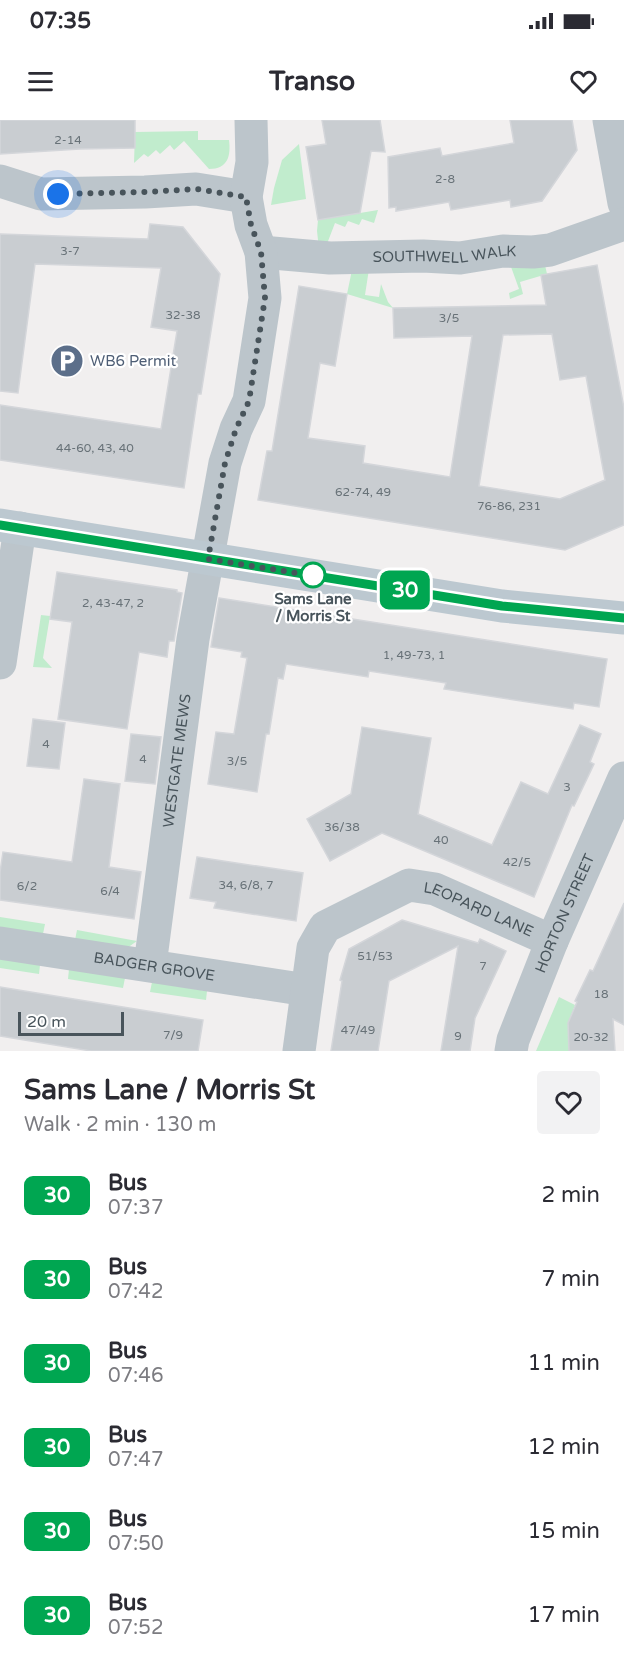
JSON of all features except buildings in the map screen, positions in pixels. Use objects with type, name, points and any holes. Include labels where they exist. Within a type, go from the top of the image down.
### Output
[{"type":"street","points":[[0,181],[41,194],[196,189],[246,197],[252,162],[251,120]]},
{"type":"street","points":[[609,120],[624,203]]},
{"type":"street","name":"WESTGATE MEWS","points":[[150,965],[194,639],[225,463],[236,429],[249,401],[265,298],[261,252],[251,225],[246,197]]},
{"type":"street","name":"SOUTHWELL WALK","points":[[261,252],[330,258],[423,256],[460,258],[503,251],[550,250],[624,224]]},
{"type":"street","points":[[0,663],[10,526],[502,606],[624,618]]},
{"type":"street","name":"HORTON STREET","points":[[511,1051],[513,1040],[552,941],[624,778]]},
{"type":"street","name":"LEOPARD LANE","points":[[299,1051],[313,948],[325,927],[409,885],[435,889],[552,941]]},
{"type":"street","name":"BADGER GROVE","points":[[0,943],[307,990]]},
{"type":"green space","points":[[198,131],[198,140],[229,140],[229,156],[220,167],[209,169],[184,141],[174,150],[170,145],[160,154],[156,150],[148,157],[144,154],[134,163],[135,132]]},
{"type":"green space","points":[[299,144],[306,199],[271,205],[282,160]]},
{"type":"green space","points":[[378,210],[374,223],[362,219],[359,225],[348,221],[345,227],[335,223],[325,249],[319,249],[318,220]]},
{"type":"green space","points":[[510,264],[545,265],[547,274],[520,282],[523,294],[510,299],[509,293],[519,289]]},
{"type":"green space","points":[[369,269],[365,295],[379,297],[381,284],[393,308],[347,294],[352,270]]},
{"type":"green space","points":[[41,615],[50,616],[43,658],[52,668],[33,667]]},
{"type":"green space","points":[[0,917],[45,924],[43,934],[0,927]]},
{"type":"green space","points":[[77,930],[137,941],[127,948],[75,940]]},
{"type":"green space","points":[[0,959],[40,965],[39,974],[0,968]]},
{"type":"green space","points":[[69,969],[125,978],[123,988],[68,979]]},
{"type":"green space","points":[[152,982],[207,991],[206,1000],[150,992]]},
{"type":"green space","points":[[559,997],[575,1005],[568,1023],[569,1051],[536,1051]]},
{"type":"bus line","name":"30","points":[[0,525],[502,606],[624,618]]},
{"type":"place","name":"WB6 Permit","points":[[67,361]]},
{"type":"place","name":"Sams Lane / Morris St","points":[[313,575]]},
{"type":"route","points":[[58,194],[196,189],[246,197],[251,225],[261,252],[265,298],[249,401],[236,429],[225,463],[208,559],[321,577],[313,575]]}]
